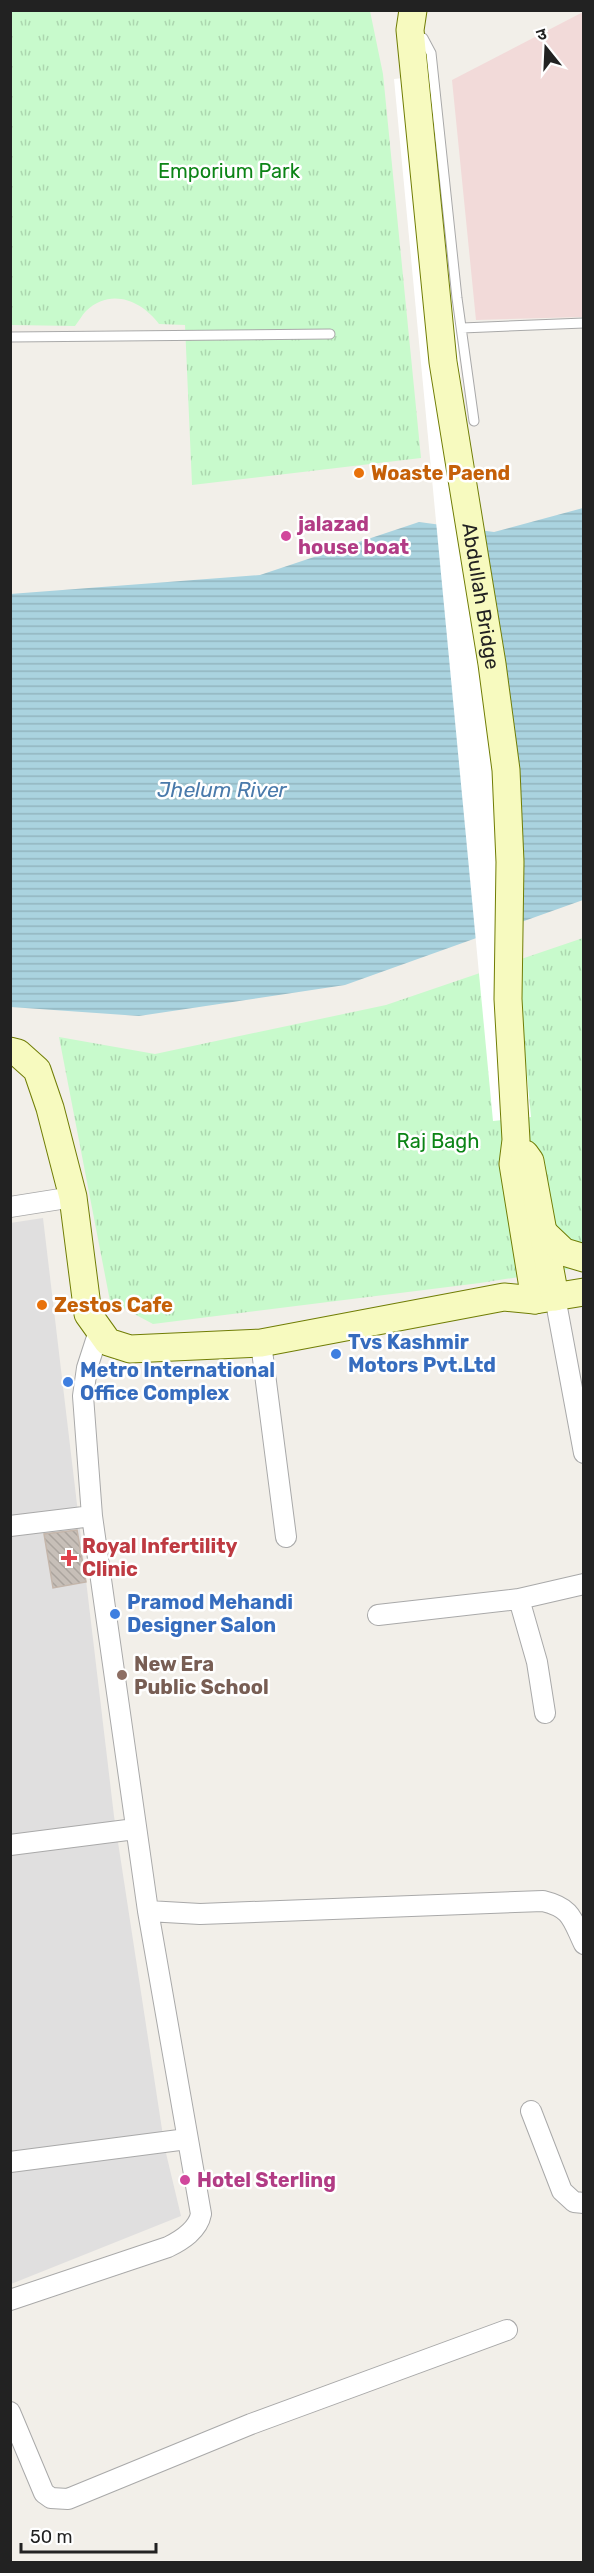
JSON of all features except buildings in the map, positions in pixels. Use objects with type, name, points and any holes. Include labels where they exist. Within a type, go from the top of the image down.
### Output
[{"type":"main road","name":"Abdullah Bridge","points":[[408,21],[443,362],[488,640],[506,770],[509,833],[508,999],[514,1130],[513,1164],[544,1291]]},
{"type":"main road","points":[[10,1051],[18,1053],[37,1070],[50,1108],[73,1197],[88,1314],[108,1342],[130,1349],[261,1342],[504,1297],[519,1287],[544,1291],[584,1292]]},
{"type":"main road","points":[[514,1130],[530,1161],[543,1232],[544,1291]]},
{"type":"main road","points":[[543,1232],[564,1252],[584,1258]]},
{"type":"main road","points":[[544,1291],[584,1276]]},
{"type":"street","points":[[10,1207],[73,1197]]},
{"type":"street","points":[[544,1291],[584,1453]]},
{"type":"street","points":[[10,2300],[168,2247],[180,2241],[194,2229],[200,2221],[201,2214],[135,1829],[92,1516],[83,1396],[87,1368],[99,1331]]},
{"type":"street","points":[[261,1342],[286,1537]]},
{"type":"street","points":[[10,1526],[92,1516]]},
{"type":"street","points":[[378,1615],[519,1599],[584,1584]]},
{"type":"street","points":[[519,1599],[537,1662],[545,1713]]},
{"type":"street","points":[[10,1845],[135,1829]]},
{"type":"street","points":[[148,1911],[200,1914],[543,1901],[557,1904],[570,1913],[584,1944]]},
{"type":"street","points":[[531,2111],[562,2191],[574,2202],[584,2203]]},
{"type":"street","points":[[10,2162],[187,2139]]},
{"type":"street","points":[[10,2412],[44,2493],[51,2498],[68,2499],[251,2424],[507,2330]]},
{"type":"lane","points":[[408,21],[423,38],[431,53],[474,420]]},
{"type":"lane","points":[[462,328],[584,323]]},
{"type":"lane","points":[[10,337],[330,334]]},
{"type":"shaded area","points":[[583,12],[583,317],[476,320],[452,80]]},
{"type":"shaded area","points":[[43,1218],[114,1816],[165,2149],[181,2216],[11,2284],[10,1223]]},
{"type":"green space","name":"Emporium Park","points":[[11,11],[370,11],[383,74],[421,458],[192,485],[185,325],[159,324],[135,303],[116,299],[96,304],[86,311],[75,326],[11,325]]},
{"type":"green space","name":"Raj Bagh","points":[[583,938],[583,1267],[480,1283],[153,1324],[110,1301],[59,1037],[155,1054],[386,1005]]},
{"type":"water","name":"Jhelum River","points":[[583,508],[583,900],[345,985],[139,1016],[11,1007],[10,594],[260,575],[419,522],[494,532]]},
{"type":"pier","points":[[432,75],[531,1117],[493,1121],[394,79]]},
{"type":"place","name":"Woaste Paend","points":[[359,473]]},
{"type":"place","name":"jalazad house boat","points":[[286,536]]},
{"type":"place","name":"Zestos Cafe","points":[[42,1305]]},
{"type":"place","name":"Tvs Kashmir Motors Pvt.Ltd","points":[[336,1354]]},
{"type":"place","name":"Metro International Office Complex","points":[[68,1382]]},
{"type":"place","name":"Royal Infertility Clinic","points":[[69,1558]]},
{"type":"place","name":"Pramod Mehandi Designer Salon","points":[[115,1614]]},
{"type":"place","name":"New Era Public School","points":[[122,1675]]},
{"type":"place","name":"Hotel Sterling","points":[[185,2180]]}]
